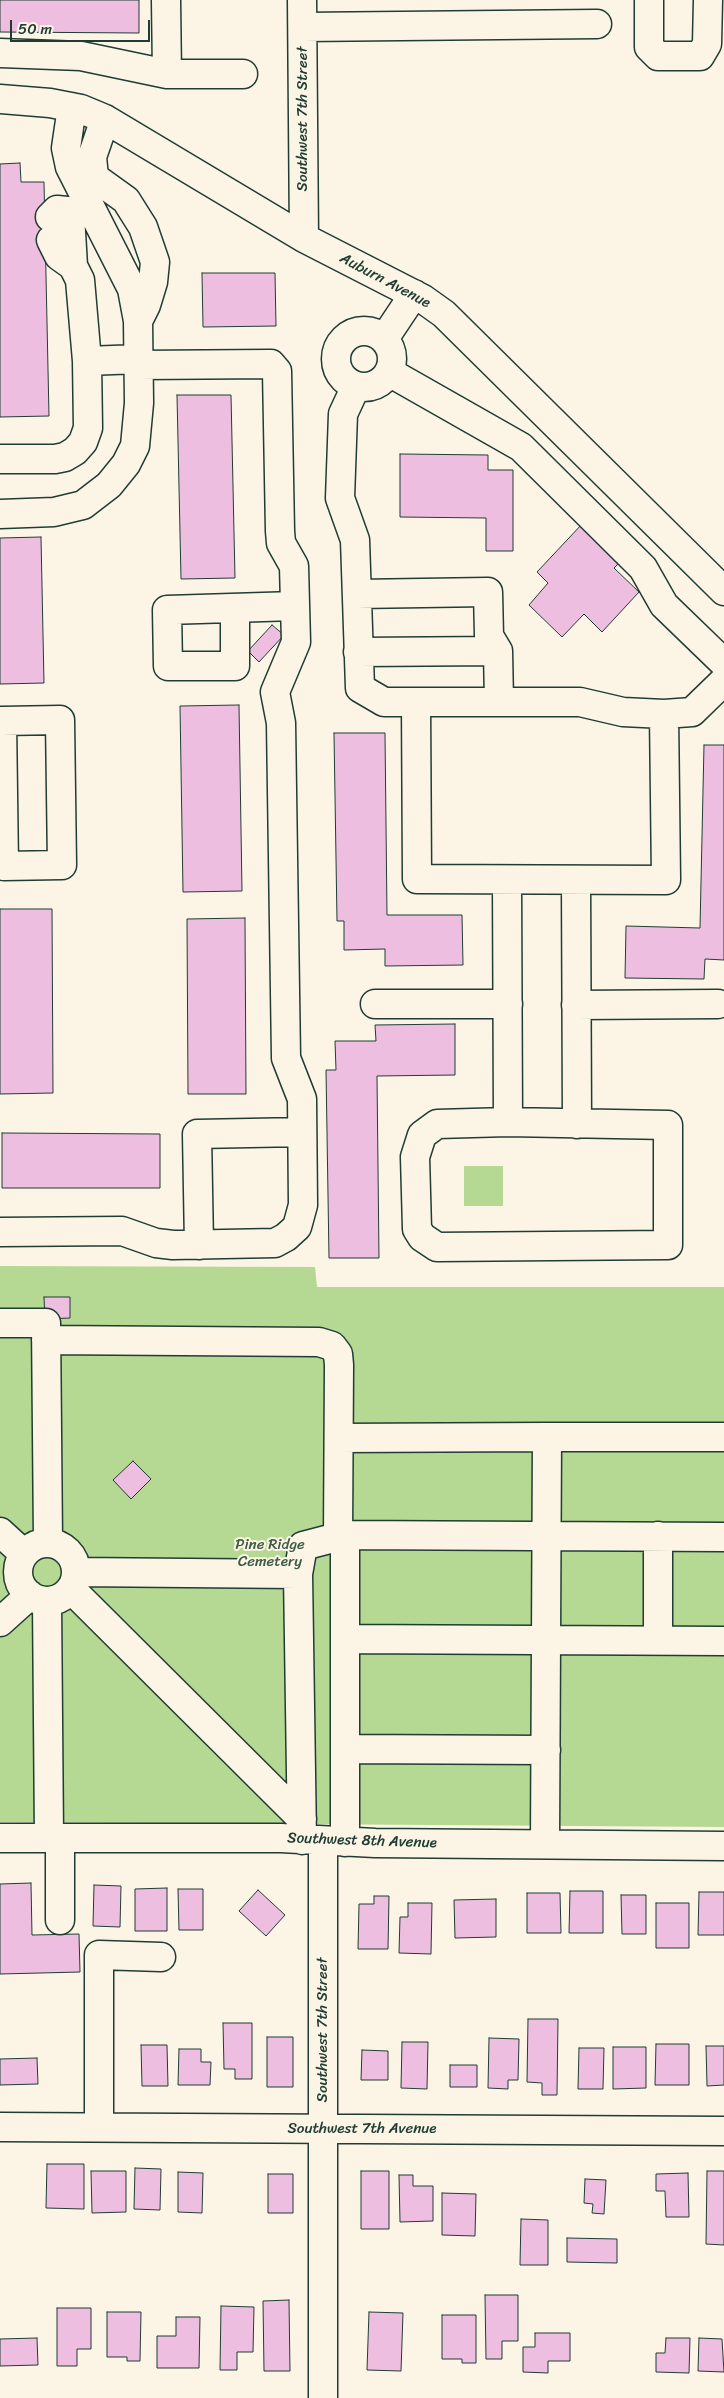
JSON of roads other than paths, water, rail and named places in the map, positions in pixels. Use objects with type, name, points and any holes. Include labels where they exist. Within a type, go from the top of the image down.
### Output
[{"type":"street","points":[[166,0],[167,74]]},
{"type":"street","name":"Southwest 7th Street","points":[[302,0],[304,238]]},
{"type":"street","points":[[649,0],[649,47],[658,56],[700,56],[707,44],[708,0]]},
{"type":"street","points":[[303,27],[597,24]]},
{"type":"street","points":[[0,53],[81,56],[167,74],[243,74]]},
{"type":"street","name":"Auburn Avenue","points":[[0,98],[72,107],[105,119],[304,238],[406,289],[444,314],[724,591]]},
{"type":"street","points":[[0,514],[54,512],[83,504],[109,485],[126,464],[134,446],[140,403],[138,321],[132,289],[70,167],[66,148],[72,107]]},
{"type":"street","points":[[105,119],[92,157],[94,177],[126,200],[143,227],[155,262],[154,282],[138,321]]},
{"type":"street","points":[[0,459],[65,457],[75,451],[83,442],[88,428],[87,361],[80,280],[73,266],[59,256],[50,228]]},
{"type":"street","points":[[379,336],[406,289]]},
{"type":"street","points":[[360,330],[379,336],[392,355],[389,372],[376,384],[368,387],[356,386],[343,378],[338,371],[336,354],[339,345],[351,333],[360,330]]},
{"type":"street","points":[[0,1232],[122,1231],[156,1243],[173,1245],[275,1243],[286,1237],[297,1227],[303,1205],[302,1100],[286,1058],[281,723],[275,692],[296,642],[294,566],[281,543],[280,531],[276,371],[271,364],[87,361]]},
{"type":"street","points":[[389,372],[521,448],[643,568],[664,605],[724,663]]},
{"type":"street","points":[[356,386],[343,414],[340,498],[355,540],[360,688],[384,702],[580,702],[623,712],[664,714],[692,712],[724,680]]},
{"type":"street","points":[[357,594],[488,592],[489,636],[498,651],[499,702]]},
{"type":"street","points":[[235,609],[295,606]]},
{"type":"street","points":[[358,652],[498,651]]},
{"type":"street","points":[[416,702],[417,879],[666,880],[664,714]]},
{"type":"street","points":[[60,720],[62,864],[4,866],[1,721],[60,720]]},
{"type":"street","points":[[507,880],[508,1122]]},
{"type":"street","points":[[576,880],[577,1124]]},
{"type":"street","points":[[375,1004],[508,1004]]},
{"type":"street","points":[[576,1005],[718,1004]]},
{"type":"street","points":[[508,1122],[668,1125],[668,1245],[437,1248],[422,1237],[417,1229],[414,1156],[422,1135],[437,1124],[508,1122]]},
{"type":"street","points":[[198,1245],[197,1134],[302,1132]]},
{"type":"street","points":[[0,1323],[46,1323],[48,1542]]},
{"type":"street","points":[[46,1340],[319,1342],[332,1346],[338,1354],[345,1639],[345,1749],[318,1835]]},
{"type":"street","points":[[545,1844],[547,1437]]},
{"type":"street","points":[[339,1438],[724,1437]]},
{"type":"street","points":[[0,1532],[23,1589],[38,1598]]},
{"type":"street","points":[[318,1835],[298,1574],[303,1546],[342,1536],[724,1537]]},
{"type":"street","points":[[658,1536],[658,1640]]},
{"type":"street","points":[[0,1622],[38,1598],[65,1596],[74,1581],[76,1563],[65,1548],[48,1542],[30,1547],[14,1565]]},
{"type":"street","points":[[74,1581],[298,1574]]},
{"type":"street","points":[[74,1581],[318,1835]]},
{"type":"street","points":[[38,1598],[60,1920]]},
{"type":"street","points":[[345,1639],[724,1641]]},
{"type":"street","points":[[345,1749],[546,1750]]},
{"type":"street","name":"Southwest 7th Street","points":[[318,1835],[323,2398]]},
{"type":"street","name":"Southwest 8th Avenue","points":[[0,1838],[318,1835],[545,1844],[724,1846]]},
{"type":"street","points":[[99,2127],[99,1956],[161,1957]]},
{"type":"street","name":"Southwest 7th Avenue","points":[[0,2127],[724,2131]]},
{"type":"park label","name":"Pine Ridge Cemetery","points":[[270,1554]]}]
